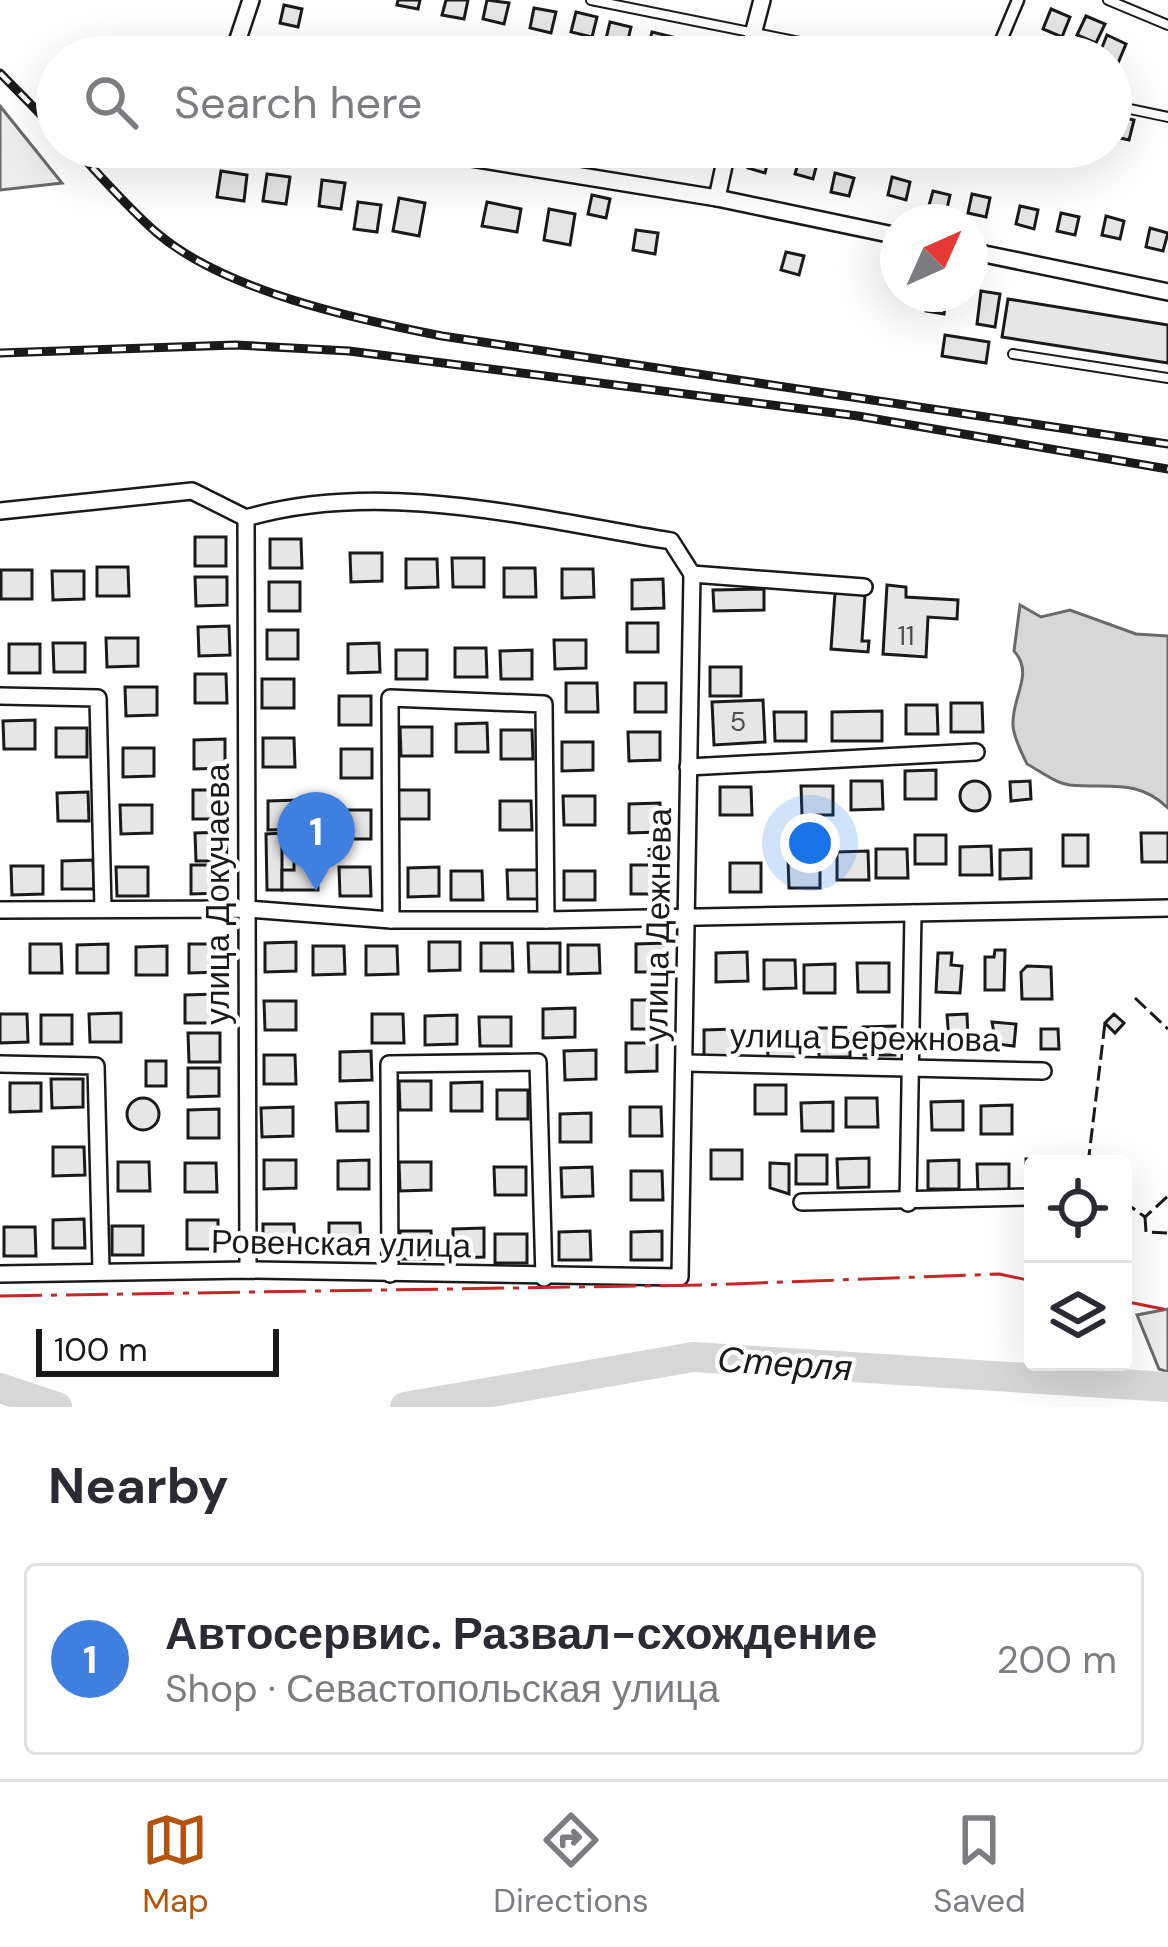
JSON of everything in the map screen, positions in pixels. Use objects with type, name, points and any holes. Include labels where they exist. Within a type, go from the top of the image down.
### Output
[{"type":"street","points":[[239,36],[251,0]]},
{"type":"street","points":[[751,36],[762,0]]},
{"type":"street","points":[[1003,36],[1018,0]]},
{"type":"street","points":[[532,168],[717,198],[880,232]]},
{"type":"street","points":[[717,198],[723,168]]},
{"type":"street","points":[[988,255],[1168,292]]},
{"type":"street","points":[[0,511],[192,491],[246,518],[282,507],[435,503],[671,541],[692,574],[864,587]]},
{"type":"street","name":"улица Докучаева","points":[[246,518],[248,1270]]},
{"type":"street","name":"улица Дежнёва","points":[[680,1277],[692,574]]},
{"type":"street","points":[[0,696],[98,698],[104,910]]},
{"type":"street","points":[[391,920],[390,698],[544,704],[546,920]]},
{"type":"street","points":[[688,767],[976,752]]},
{"type":"street","points":[[0,910],[247,909],[391,920],[546,920],[1168,908]]},
{"type":"street","points":[[908,1203],[913,913]]},
{"type":"street","points":[[390,1274],[389,1064],[538,1062],[544,1279]]},
{"type":"street","name":"улица Бережнова","points":[[686,1063],[1043,1071]]},
{"type":"street","points":[[0,1064],[95,1066],[100,1270]]},
{"type":"street","points":[[802,1202],[1024,1197]]},
{"type":"street","name":"Ровенская улица","points":[[0,1274],[248,1270],[544,1279],[680,1277]]},
{"type":"lane","points":[[591,0],[772,36]]},
{"type":"lane","points":[[1108,0],[1168,25]]},
{"type":"lane","points":[[1132,109],[1168,117]]},
{"type":"lane","points":[[1012,354],[1168,379]]},
{"type":"shaded area","points":[[0,106],[36,151],[36,168],[50,168],[62,183],[0,190]]},
{"type":"shaded area","points":[[1020,605],[1041,617],[1070,610],[1136,634],[1168,636],[1168,808],[1145,792],[1064,784],[1027,764],[1013,726],[1022,677],[1014,651]]},
{"type":"shaded area","points":[[1168,1309],[1168,1372],[1159,1369],[1137,1315]]},
{"type":"building","points":[[398,0],[420,0],[418,9],[397,5]]},
{"type":"building","points":[[446,0],[468,0],[464,19],[442,15]]},
{"type":"building","points":[[487,0],[509,3],[504,24],[483,19]]},
{"type":"building","points":[[284,5],[302,9],[298,27],[280,23]]},
{"type":"building","points":[[534,8],[556,12],[551,33],[530,28]]},
{"type":"building","points":[[1051,9],[1070,17],[1062,36],[1043,29]]},
{"type":"building","points":[[576,12],[597,17],[592,36],[571,32]]},
{"type":"building","points":[[1086,16],[1105,24],[1099,36],[1077,35]]},
{"type":"building","points":[[610,22],[631,27],[629,36],[607,36]]},
{"type":"building","points":[[797,168],[816,168],[813,179],[795,174]]},
{"type":"building","points":[[221,171],[247,175],[244,201],[217,197]]},
{"type":"building","points":[[835,173],[854,178],[849,196],[831,192]]},
{"type":"building","points":[[267,174],[290,177],[286,204],[263,201]]},
{"type":"building","points":[[892,177],[910,182],[906,200],[888,195]]},
{"type":"building","points":[[322,180],[345,183],[341,209],[319,206]]},
{"type":"building","points":[[933,191],[950,195],[948,204],[929,204]]},
{"type":"building","points":[[972,194],[990,198],[988,208],[970,204]]},
{"type":"building","points":[[592,195],[610,199],[606,218],[588,214]]},
{"type":"building","points":[[399,198],[425,203],[419,236],[393,231]]},
{"type":"building","points":[[358,202],[381,205],[377,232],[354,229]]},
{"type":"building","points":[[487,202],[521,209],[517,232],[482,226]]},
{"type":"building","points":[[1020,206],[1038,210],[1034,229],[1016,224]]},
{"type":"building","points":[[549,209],[575,214],[570,245],[544,240]]},
{"type":"building","points":[[1061,213],[1079,217],[1075,235],[1057,231]]},
{"type":"building","points":[[1106,216],[1124,221],[1120,239],[1102,235]]},
{"type":"building","points":[[1150,228],[1168,233],[1163,251],[1146,247]]},
{"type":"building","points":[[636,230],[658,233],[655,254],[633,250]]},
{"type":"building","points":[[786,252],[804,256],[799,275],[781,270]]},
{"type":"building","points":[[988,292],[1000,294],[995,327],[977,324],[978,312],[988,312]]},
{"type":"building","points":[[1008,299],[1168,325],[1168,363],[1002,337]]},
{"type":"building","points":[[945,335],[989,342],[986,363],[942,356]]},
{"type":"building","points":[[195,537],[226,537],[226,566],[195,566]]},
{"type":"building","points":[[270,539],[301,539],[302,568],[270,568]]},
{"type":"building","points":[[350,553],[382,553],[382,581],[351,582]]},
{"type":"building","points":[[452,558],[484,558],[484,587],[453,587]]},
{"type":"building","points":[[406,559],[437,559],[438,587],[406,588]]},
{"type":"building","points":[[97,567],[128,567],[129,596],[97,596]]},
{"type":"building","points":[[504,568],[535,568],[536,597],[504,597]]},
{"type":"building","points":[[562,569],[593,569],[594,597],[562,598]]},
{"type":"building","points":[[1,570],[32,570],[32,599],[1,599]]},
{"type":"building","points":[[52,571],[84,571],[84,599],[53,600]]},
{"type":"building","points":[[195,577],[227,577],[227,605],[196,606]]},
{"type":"building","points":[[663,579],[664,608],[632,609],[632,580]]},
{"type":"building","points":[[269,582],[300,582],[300,611],[269,611]]},
{"type":"building","points":[[887,585],[906,587],[906,597],[958,600],[957,619],[928,617],[926,657],[883,654]]},
{"type":"building","points":[[764,589],[764,610],[714,611],[713,590]]},
{"type":"building","points":[[835,593],[865,595],[862,641],[869,641],[868,652],[831,649]]},
{"type":"building","points":[[627,623],[658,623],[658,652],[627,652]]},
{"type":"building","points":[[229,626],[230,655],[199,656],[198,627]]},
{"type":"building","points":[[267,630],[298,630],[298,659],[267,659]]},
{"type":"building","points":[[106,638],[138,638],[138,666],[107,667]]},
{"type":"building","points":[[554,640],[586,640],[586,668],[555,669]]},
{"type":"building","points":[[53,643],[85,643],[85,672],[54,672]]},
{"type":"building","points":[[379,643],[380,672],[348,673],[348,644]]},
{"type":"building","points":[[9,644],[40,644],[40,673],[9,673]]},
{"type":"building","points":[[455,648],[486,648],[487,677],[455,677]]},
{"type":"building","points":[[396,650],[427,650],[427,679],[396,679]]},
{"type":"building","points":[[532,650],[532,679],[501,679],[500,651]]},
{"type":"building","points":[[710,667],[741,667],[741,696],[710,696]]},
{"type":"building","points":[[195,674],[226,674],[227,703],[195,703]]},
{"type":"building","points":[[262,679],[294,679],[294,708],[262,708]]},
{"type":"building","points":[[566,683],[597,683],[598,712],[566,712]]},
{"type":"building","points":[[635,683],[666,683],[666,712],[635,712]]},
{"type":"building","points":[[125,687],[157,687],[157,715],[126,716]]},
{"type":"building","points":[[339,696],[371,696],[371,725],[339,725]]},
{"type":"building","points":[[763,700],[765,742],[714,745],[712,702]]},
{"type":"building","points":[[951,703],[982,703],[983,732],[951,732]]},
{"type":"building","points":[[906,705],[937,705],[938,734],[906,734]]},
{"type":"building","points":[[882,711],[882,741],[832,741],[832,712]]},
{"type":"building","points":[[774,712],[806,712],[806,741],[775,741]]},
{"type":"building","points":[[35,720],[35,749],[4,749],[3,721]]},
{"type":"building","points":[[487,723],[488,752],[456,752],[456,724]]},
{"type":"building","points":[[400,727],[432,727],[432,756],[401,756]]},
{"type":"building","points":[[56,728],[87,728],[87,757],[56,757]]},
{"type":"building","points":[[501,730],[532,730],[533,759],[501,759]]},
{"type":"building","points":[[628,732],[660,732],[660,760],[629,761]]},
{"type":"building","points":[[263,738],[294,738],[295,767],[263,767]]},
{"type":"building","points":[[225,739],[225,768],[194,769],[194,740]]},
{"type":"building","points":[[562,742],[593,742],[593,770],[562,771]]},
{"type":"building","points":[[123,748],[154,748],[154,776],[123,777]]},
{"type":"building","points":[[341,749],[372,749],[372,778],[341,778]]},
{"type":"building","points":[[936,770],[936,799],[905,799],[905,771]]},
{"type":"building","points":[[851,781],[882,781],[883,809],[851,810]]},
{"type":"building","points":[[975,781],[986,785],[990,796],[986,807],[975,811],[964,807],[960,796],[964,785]]},
{"type":"building","points":[[1030,781],[1031,799],[1011,801],[1010,782]]},
{"type":"building","points":[[801,786],[833,786],[833,815],[802,815]]},
{"type":"building","points":[[720,787],[751,787],[752,815],[720,815]]},
{"type":"building","points":[[193,790],[224,790],[225,819],[193,819]]},
{"type":"building","points":[[398,790],[429,790],[429,819],[398,819]]},
{"type":"building","points":[[88,792],[89,821],[58,821],[57,793]]},
{"type":"building","points":[[563,796],[595,796],[595,825],[564,825]]},
{"type":"building","points":[[299,800],[299,829],[268,830],[268,801]]},
{"type":"building","points":[[500,801],[531,801],[532,830],[500,830]]},
{"type":"building","points":[[660,803],[660,832],[629,833],[629,804]]},
{"type":"building","points":[[120,805],[152,805],[152,833],[121,834]]},
{"type":"building","points":[[340,810],[371,810],[371,839],[340,839]]},
{"type":"building","points":[[226,832],[227,861],[196,861],[195,833]]},
{"type":"building","points":[[282,833],[282,890],[267,890],[266,834]]},
{"type":"building","points":[[1141,833],[1168,833],[1168,862],[1142,862]]},
{"type":"building","points":[[915,835],[946,835],[946,864],[915,864]]},
{"type":"building","points":[[1063,835],[1088,835],[1088,866],[1063,866]]},
{"type":"building","points":[[991,846],[992,875],[960,875],[960,847]]},
{"type":"building","points":[[876,849],[907,849],[908,878],[876,878]]},
{"type":"building","points":[[1031,849],[1031,878],[1000,879],[1000,850]]},
{"type":"building","points":[[868,851],[869,880],[837,880],[837,852]]},
{"type":"building","points":[[788,859],[820,859],[820,888],[789,888]]},
{"type":"building","points":[[93,860],[94,889],[62,889],[62,861]]},
{"type":"building","points":[[317,860],[318,890],[282,890],[282,870],[294,870],[294,861]]},
{"type":"building","points":[[730,863],[761,863],[761,892],[730,892]]},
{"type":"building","points":[[191,865],[222,865],[223,893],[191,894]]},
{"type":"building","points":[[631,865],[662,865],[663,894],[631,894]]},
{"type":"building","points":[[11,866],[43,866],[43,894],[12,895]]},
{"type":"building","points":[[116,867],[148,867],[148,896],[117,896]]},
{"type":"building","points":[[339,867],[370,867],[371,896],[340,896]]},
{"type":"building","points":[[439,867],[439,896],[408,897],[408,868]]},
{"type":"building","points":[[507,870],[539,870],[539,899],[508,899]]},
{"type":"building","points":[[451,871],[482,871],[483,900],[451,900]]},
{"type":"building","points":[[564,871],[595,871],[595,900],[564,900]]},
{"type":"building","points":[[296,942],[296,971],[265,972],[265,943]]},
{"type":"building","points":[[429,942],[460,942],[460,970],[429,971]]},
{"type":"building","points":[[481,943],[512,943],[513,971],[481,971]]},
{"type":"building","points":[[528,943],[560,943],[560,972],[529,972]]},
{"type":"building","points":[[667,943],[668,972],[636,972],[636,944]]},
{"type":"building","points":[[30,944],[61,944],[62,973],[30,973]]},
{"type":"building","points":[[108,944],[108,973],[77,973],[77,945]]},
{"type":"building","points":[[189,944],[220,944],[221,972],[189,973]]},
{"type":"building","points":[[568,945],[599,945],[600,973],[568,974]]},
{"type":"building","points":[[167,946],[167,975],[136,975],[136,947]]},
{"type":"building","points":[[313,946],[344,946],[345,974],[313,975]]},
{"type":"building","points":[[366,946],[397,946],[398,974],[366,975]]},
{"type":"building","points":[[995,950],[1005,950],[1004,990],[985,990],[985,957],[994,957]]},
{"type":"building","points":[[747,952],[748,981],[716,982],[716,953]]},
{"type":"building","points":[[938,953],[952,953],[951,965],[962,966],[960,993],[936,992]]},
{"type":"building","points":[[764,960],[795,960],[796,988],[764,989]]},
{"type":"building","points":[[857,963],[889,963],[889,992],[858,992]]},
{"type":"building","points":[[835,964],[835,993],[804,993],[804,965]]},
{"type":"building","points":[[1027,966],[1051,967],[1052,999],[1022,999],[1021,972]]},
{"type":"building","points":[[216,994],[217,1023],[185,1023],[185,995]]},
{"type":"building","points":[[632,1000],[663,1000],[663,1029],[632,1029]]},
{"type":"building","points":[[264,1001],[296,1001],[296,1030],[265,1030]]},
{"type":"building","points":[[575,1008],[575,1037],[543,1038],[543,1009]]},
{"type":"building","points":[[121,1013],[121,1042],[90,1042],[89,1014]]},
{"type":"building","points":[[0,1014],[27,1014],[28,1042],[0,1043]]},
{"type":"building","points":[[372,1014],[403,1014],[404,1043],[372,1043]]},
{"type":"building","points":[[967,1014],[968,1039],[949,1040],[947,1015]]},
{"type":"building","points":[[1114,1014],[1124,1023],[1115,1033],[1105,1023]]},
{"type":"building","points":[[41,1015],[72,1015],[72,1044],[41,1044]]},
{"type":"building","points":[[457,1015],[457,1044],[425,1045],[425,1016]]},
{"type":"building","points":[[479,1017],[511,1017],[511,1046],[480,1046]]},
{"type":"building","points":[[992,1022],[1016,1024],[1014,1046],[996,1044]]},
{"type":"building","points":[[895,1026],[895,1055],[864,1055],[863,1027]]},
{"type":"building","points":[[819,1028],[850,1028],[850,1057],[819,1057]]},
{"type":"building","points":[[735,1029],[736,1058],[704,1059],[704,1030]]},
{"type":"building","points":[[1041,1029],[1058,1029],[1059,1049],[1041,1049]]},
{"type":"building","points":[[767,1030],[799,1030],[799,1059],[768,1059]]},
{"type":"building","points":[[188,1033],[220,1033],[220,1062],[189,1062]]},
{"type":"building","points":[[626,1043],[657,1043],[657,1071],[626,1072]]},
{"type":"building","points":[[596,1050],[596,1079],[565,1080],[564,1051]]},
{"type":"building","points":[[371,1051],[372,1080],[340,1081],[340,1052]]},
{"type":"building","points":[[264,1055],[295,1055],[296,1084],[264,1084]]},
{"type":"building","points":[[146,1061],[166,1061],[166,1086],[146,1086]]},
{"type":"building","points":[[188,1068],[219,1068],[219,1096],[188,1097]]},
{"type":"building","points":[[51,1079],[83,1079],[83,1107],[52,1108]]},
{"type":"building","points":[[399,1081],[431,1081],[431,1110],[400,1110]]},
{"type":"building","points":[[482,1082],[482,1111],[451,1111],[451,1083]]},
{"type":"building","points":[[10,1083],[41,1083],[41,1111],[10,1112]]},
{"type":"building","points":[[755,1085],[786,1085],[786,1114],[755,1114]]},
{"type":"building","points":[[497,1090],[528,1090],[528,1119],[497,1119]]},
{"type":"building","points":[[143,1098],[154,1103],[159,1114],[154,1125],[143,1130],[132,1125],[127,1114],[132,1103]]},
{"type":"building","points":[[846,1098],[877,1098],[878,1127],[846,1127]]},
{"type":"building","points":[[963,1101],[963,1130],[932,1130],[931,1102]]},
{"type":"building","points":[[368,1102],[368,1131],[337,1131],[336,1103]]},
{"type":"building","points":[[833,1102],[833,1131],[802,1131],[801,1103]]},
{"type":"building","points":[[1012,1105],[1012,1134],[981,1134],[981,1106]]},
{"type":"building","points":[[293,1107],[293,1136],[262,1137],[261,1108]]},
{"type":"building","points":[[630,1107],[661,1107],[662,1136],[630,1136]]},
{"type":"building","points":[[219,1109],[219,1138],[188,1138],[188,1110]]},
{"type":"building","points":[[591,1113],[591,1142],[560,1142],[560,1114]]},
{"type":"building","points":[[53,1147],[84,1147],[85,1175],[53,1176]]},
{"type":"building","points":[[711,1150],[742,1150],[742,1179],[711,1179]]},
{"type":"building","points":[[796,1155],[827,1155],[827,1184],[796,1184]]},
{"type":"building","points":[[869,1158],[869,1187],[838,1188],[837,1159]]},
{"type":"building","points":[[264,1160],[296,1160],[296,1188],[264,1189]]},
{"type":"building","points":[[369,1160],[369,1189],[338,1189],[338,1161]]},
{"type":"building","points":[[959,1160],[959,1189],[928,1189],[928,1161]]},
{"type":"building","points":[[118,1162],[149,1162],[150,1191],[118,1191]]},
{"type":"building","points":[[399,1162],[431,1162],[431,1190],[400,1191]]},
{"type":"building","points":[[185,1163],[216,1163],[217,1192],[185,1192]]},
{"type":"building","points":[[770,1163],[789,1164],[789,1194],[770,1188]]},
{"type":"building","points":[[977,1164],[1009,1164],[1009,1193],[978,1193]]},
{"type":"building","points":[[494,1167],[526,1167],[526,1195],[495,1195]]},
{"type":"building","points":[[592,1167],[593,1196],[562,1197],[561,1168]]},
{"type":"building","points":[[631,1171],[662,1171],[663,1200],[631,1200]]},
{"type":"building","points":[[84,1219],[85,1248],[53,1248],[53,1220]]},
{"type":"building","points":[[187,1220],[218,1220],[218,1249],[187,1249]]},
{"type":"building","points":[[329,1223],[360,1223],[361,1252],[329,1252]]},
{"type":"building","points":[[263,1224],[294,1224],[295,1253],[263,1253]]},
{"type":"building","points":[[112,1226],[143,1226],[143,1255],[112,1255]]},
{"type":"building","points":[[4,1227],[35,1227],[36,1256],[4,1256]]},
{"type":"building","points":[[484,1228],[484,1257],[453,1258],[453,1229]]},
{"type":"building","points":[[400,1231],[431,1231],[432,1259],[400,1259]]},
{"type":"building","points":[[590,1231],[591,1260],[559,1260],[559,1232]]},
{"type":"building","points":[[662,1231],[662,1260],[631,1260],[631,1232]]},
{"type":"building","points":[[495,1234],[527,1234],[527,1263],[495,1263]]},
{"type":"waterway","name":"Стерля","points":[[405,1407],[693,1357],[1168,1387]]},
{"type":"waterway","name":"Стерля","points":[[0,1388],[57,1407]]},
{"type":"railway","points":[[0,73],[36,110]]},
{"type":"railway","points":[[93,168],[146,223],[185,253],[254,287],[370,321],[442,336],[1168,444]]},
{"type":"railway","points":[[0,353],[235,345],[349,351],[858,416],[1168,469]]},
{"type":"fence","points":[[1135,998],[1168,1029]]},
{"type":"fence","points":[[1089,1155],[1105,1023]]},
{"type":"fence","points":[[1132,1208],[1145,1217],[1168,1196]]},
{"type":"fence","points":[[1145,1217],[1146,1232],[1168,1233]]},
{"type":"power","points":[[0,1296],[703,1285],[999,1274],[1024,1279]]},
{"type":"power","points":[[1132,1303],[1168,1310]]},
{"type":"place","name":"Автосервис. Развал-схождение","points":[[316,891]]}]
